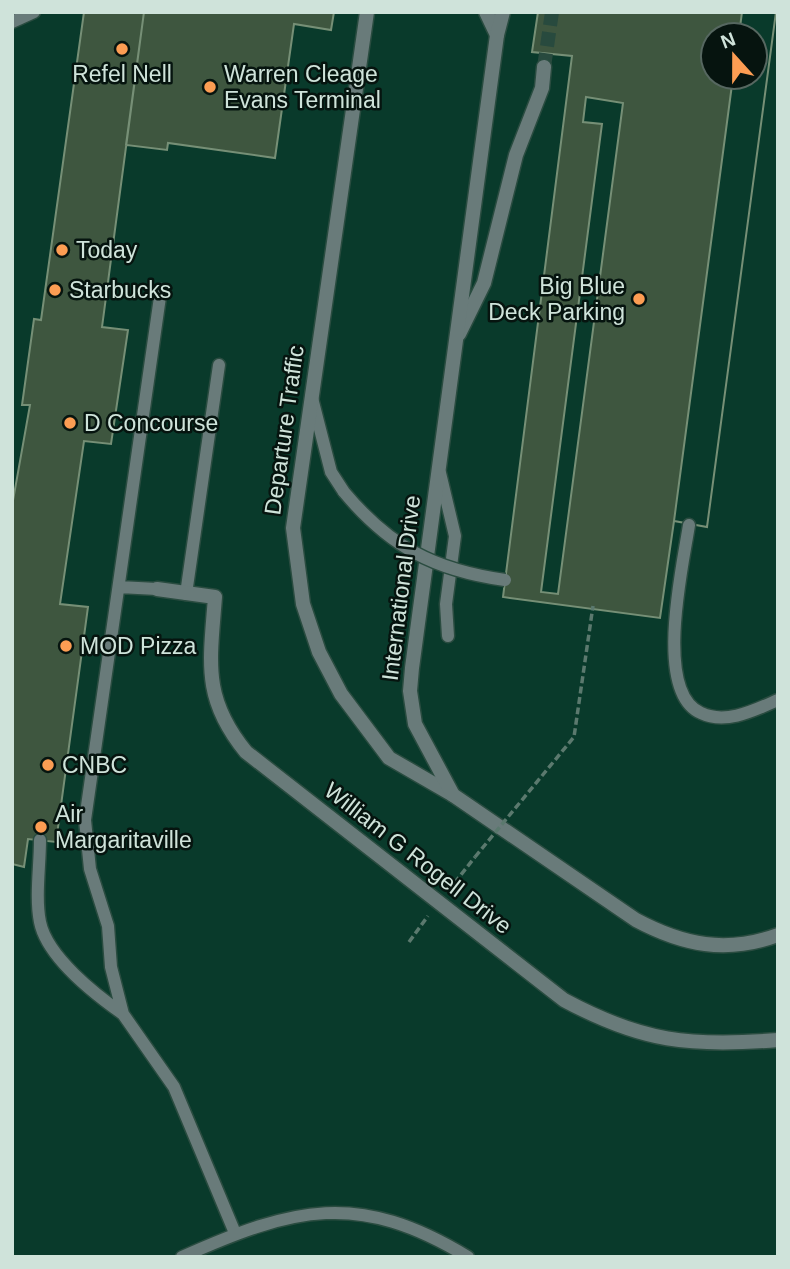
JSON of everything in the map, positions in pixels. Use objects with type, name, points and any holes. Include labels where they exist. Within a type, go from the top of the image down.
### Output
[{"type":"street","name":"Departure Traffic","points":[[367,12],[293,528],[303,604],[319,652],[341,694],[389,758],[453,795]]},
{"type":"street","points":[[486,12],[497,35]]},
{"type":"street","name":"International Drive","points":[[503,12],[497,35],[410,691],[415,724],[453,795],[636,920],[668,937],[719,946],[752,943],[778,935]]},
{"type":"street","points":[[456,339],[484,283],[516,155],[542,88],[544,67]]},
{"type":"street","name":"William G Rogell Drive","points":[[157,589],[215,597],[210,672],[214,697],[228,730],[246,752],[564,1000],[601,1020],[668,1041],[699,1044],[778,1040]]},
{"type":"lane","points":[[12,22],[34,12]]},
{"type":"lane","points":[[161,290],[85,820],[90,869],[108,926],[111,967],[123,1014],[174,1087],[235,1233]]},
{"type":"lane","points":[[186,594],[219,365]]},
{"type":"lane","points":[[312,398],[331,472],[344,492],[377,528],[405,549],[461,572],[505,580]]},
{"type":"lane","points":[[439,469],[455,536],[446,604],[448,636]]},
{"type":"lane","points":[[689,525],[675,612],[674,649],[681,687],[690,705],[702,714],[722,717],[750,713],[778,700]]},
{"type":"lane","points":[[119,587],[157,589]]},
{"type":"lane","points":[[40,840],[40,923],[59,957],[92,993],[123,1014]]},
{"type":"lane","points":[[182,1257],[235,1233],[301,1215],[331,1212],[368,1214],[393,1220],[430,1234],[468,1257]]},
{"type":"path","points":[[475,857],[574,737],[593,606]]},
{"type":"shaded area","points":[[12,12],[778,12],[778,1257],[12,1257]]},
{"type":"building","name":"D Concourse","points":[[84,12],[144,12],[102,327],[128,330],[111,444],[84,441],[60,604],[88,607],[56,842],[28,839],[24,867],[12,864],[12,506],[30,405],[22,405],[34,319],[41,320]]},
{"type":"building","name":"Warren Cleage Evans Terminal","points":[[144,12],[334,12],[331,30],[294,24],[275,158],[168,143],[167,150],[126,145]]},
{"type":"building","name":"Big Blue Deck Parking","points":[[538,12],[776,12],[769,64],[769,21],[699,21],[699,91],[765,91],[707,527],[674,521],[660,618],[503,597],[572,56],[532,52]]},
{"type":"building","points":[[742,12],[776,12],[769,64],[769,21],[741,21]]},
{"type":"building","points":[[731,91],[765,91],[707,527],[674,521]]},
{"type":"building","points":[[586,97],[623,103],[558,594],[541,592],[602,124],[583,122]]},
{"type":"tunnel","points":[[544,67],[552,12]]},
{"type":"place","name":"Refel Nell","points":[[122,49]]},
{"type":"place","name":"Warren Cleage Evans Terminal","points":[[210,87]]},
{"type":"place","name":"Today","points":[[62,250]]},
{"type":"place","name":"Starbucks","points":[[55,290]]},
{"type":"place","name":"Big Blue Deck Parking","points":[[639,299]]},
{"type":"place","name":"D Concourse","points":[[70,423]]},
{"type":"place","name":"MOD Pizza","points":[[66,646]]},
{"type":"place","name":"CNBC","points":[[48,765]]},
{"type":"place","name":"Air Margaritaville","points":[[41,827]]}]
